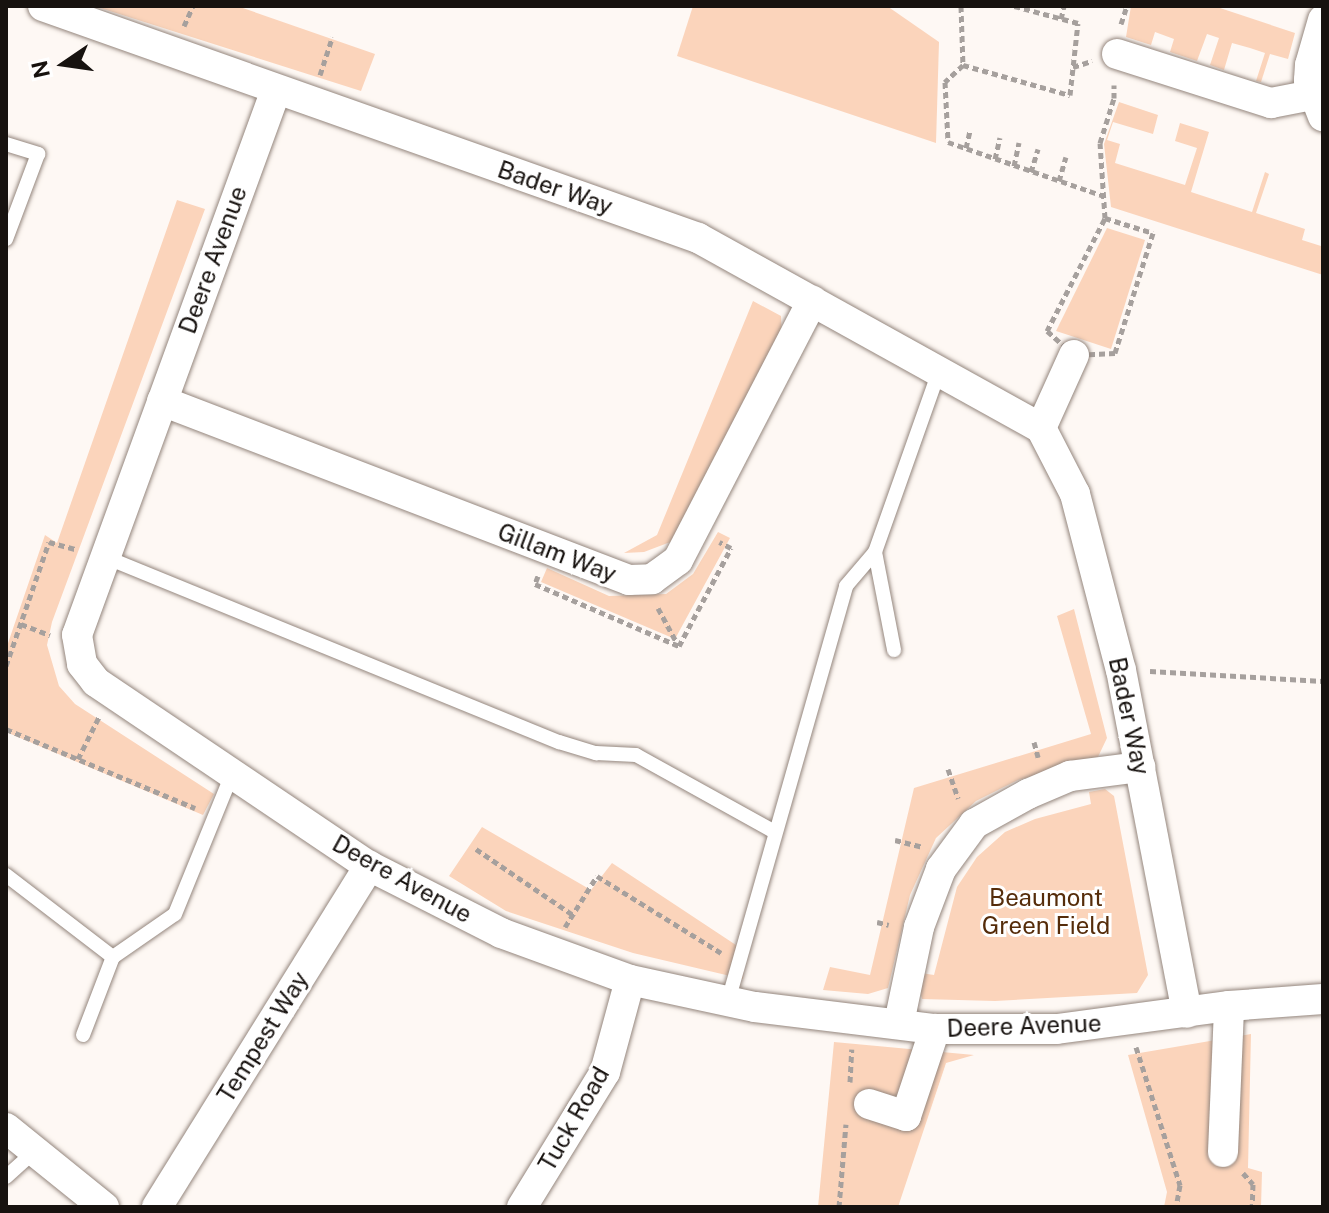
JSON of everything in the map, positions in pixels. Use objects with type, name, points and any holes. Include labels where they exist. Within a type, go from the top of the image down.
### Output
[{"type":"street","name":"Bader Way","points":[[43,6],[698,238],[1041,428],[1075,494],[1121,670],[1187,1013]]},
{"type":"street","points":[[1117,54],[1271,103],[1318,105],[1310,65],[1323,20]]},
{"type":"street","name":"Deere Avenue","points":[[276,90],[77,635],[82,664],[96,682],[369,866],[501,933],[630,980],[728,1001],[935,1029],[1057,1029],[1129,1022],[1229,1006],[1323,999]]},
{"type":"street","name":"Gillam Way","points":[[162,401],[629,580],[652,579],[678,560],[812,301]]},
{"type":"street","points":[[1041,428],[1074,355]]},
{"type":"street","points":[[899,1023],[919,927],[941,869],[974,824],[1028,794],[1070,776],[1140,767]]},
{"type":"street","name":"Tempest Way","points":[[157,1207],[369,866]]},
{"type":"street","name":"Tuck Road","points":[[522,1207],[605,1072],[630,980]]},
{"type":"street","points":[[1223,1152],[1229,1006]]},
{"type":"street","points":[[869,1104],[906,1116],[935,1029]]},
{"type":"street","points":[[6,1128],[33,1153],[104,1207]]},
{"type":"lane","points":[[6,144],[38,154],[6,239]]},
{"type":"lane","points":[[728,1001],[846,586],[875,552],[939,371]]},
{"type":"lane","points":[[875,552],[894,650]]},
{"type":"lane","points":[[105,557],[559,742],[596,753],[636,755],[775,832]]},
{"type":"lane","points":[[83,1035],[113,957],[175,914],[225,769]]},
{"type":"lane","points":[[6,875],[113,957]]},
{"type":"lane","points":[[6,1177],[33,1153]]},
{"type":"path","points":[[961,6],[963,65],[945,82],[948,142],[1104,196]]},
{"type":"path","points":[[963,65],[1070,95],[1078,23],[1035,9],[1014,6]]},
{"type":"path","points":[[1061,19],[1064,6]]},
{"type":"path","points":[[1105,218],[1153,233],[1115,353],[1074,355],[1047,331],[1105,218],[1100,143],[1114,98],[1113,72],[1127,6]]},
{"type":"path","points":[[966,148],[970,131]]},
{"type":"path","points":[[995,159],[1000,138]]},
{"type":"path","points":[[1014,166],[1019,143]]},
{"type":"path","points":[[1031,172],[1038,149]]},
{"type":"path","points":[[1059,181],[1066,157]]},
{"type":"path","points":[[6,666],[49,542],[105,557]]},
{"type":"path","points":[[643,579],[679,646]]},
{"type":"path","points":[[1121,670],[1323,681]]},
{"type":"path","points":[[78,759],[111,693]]},
{"type":"path","points":[[6,729],[199,810],[225,769]]},
{"type":"path","points":[[476,849],[573,915]]},
{"type":"path","points":[[550,951],[597,876],[738,964]]},
{"type":"path","points":[[1129,1022],[1180,1185],[1176,1207]]},
{"type":"green space","points":[[94,6],[237,6],[375,54],[361,91]]},
{"type":"green space","points":[[693,6],[887,6],[939,42],[936,143],[677,56]]},
{"type":"green space","points":[[1131,6],[1214,6],[1295,33],[1288,59],[1270,54],[1261,82],[1256,81],[1265,53],[1250,48],[1232,43],[1224,70],[1210,65],[1219,38],[1207,34],[1197,61],[1170,52],[1174,39],[1155,32],[1151,45],[1126,37]]},
{"type":"green space","points":[[1119,102],[1158,115],[1153,134],[1113,122],[1107,140],[1120,144],[1115,163],[1185,185],[1197,148],[1175,141],[1180,123],[1209,132],[1191,192],[1252,212],[1265,172],[1269,174],[1256,213],[1305,229],[1302,240],[1321,246],[1323,241],[1323,275],[1111,207],[1104,144]]},
{"type":"green space","points":[[177,200],[205,209],[52,622],[47,645],[59,686],[75,704],[214,794],[203,815],[6,732],[6,649],[45,535],[57,543]]},
{"type":"green space","points":[[1107,228],[1145,240],[1111,349],[1056,331]]},
{"type":"green space","points":[[753,301],[781,316],[782,338],[673,541],[644,552],[624,553],[657,535]]},
{"type":"green space","points":[[718,532],[730,538],[675,639],[541,582],[547,568],[609,596],[666,594],[693,574]]},
{"type":"green space","points":[[1074,609],[1107,738],[1097,759],[1018,780],[976,801],[936,838],[910,895],[888,988],[868,994],[823,990],[830,967],[870,975],[914,788],[1091,734],[1057,616]]},
{"type":"green space","name":"Beaumont Green Field","points":[[1105,789],[1114,796],[1148,975],[1137,993],[995,1001],[922,999],[919,987],[921,973],[934,975],[957,887],[977,857],[1005,832],[1035,819],[1091,804],[1089,792]]},
{"type":"green space","points":[[482,827],[591,890],[612,863],[745,951],[743,979],[633,953],[506,911],[449,876]]},
{"type":"green space","points":[[1251,1034],[1248,1168],[1262,1172],[1261,1207],[1164,1207],[1167,1192],[1128,1055]]},
{"type":"green space","points":[[834,1042],[974,1055],[946,1063],[898,1207],[818,1207]]}]
